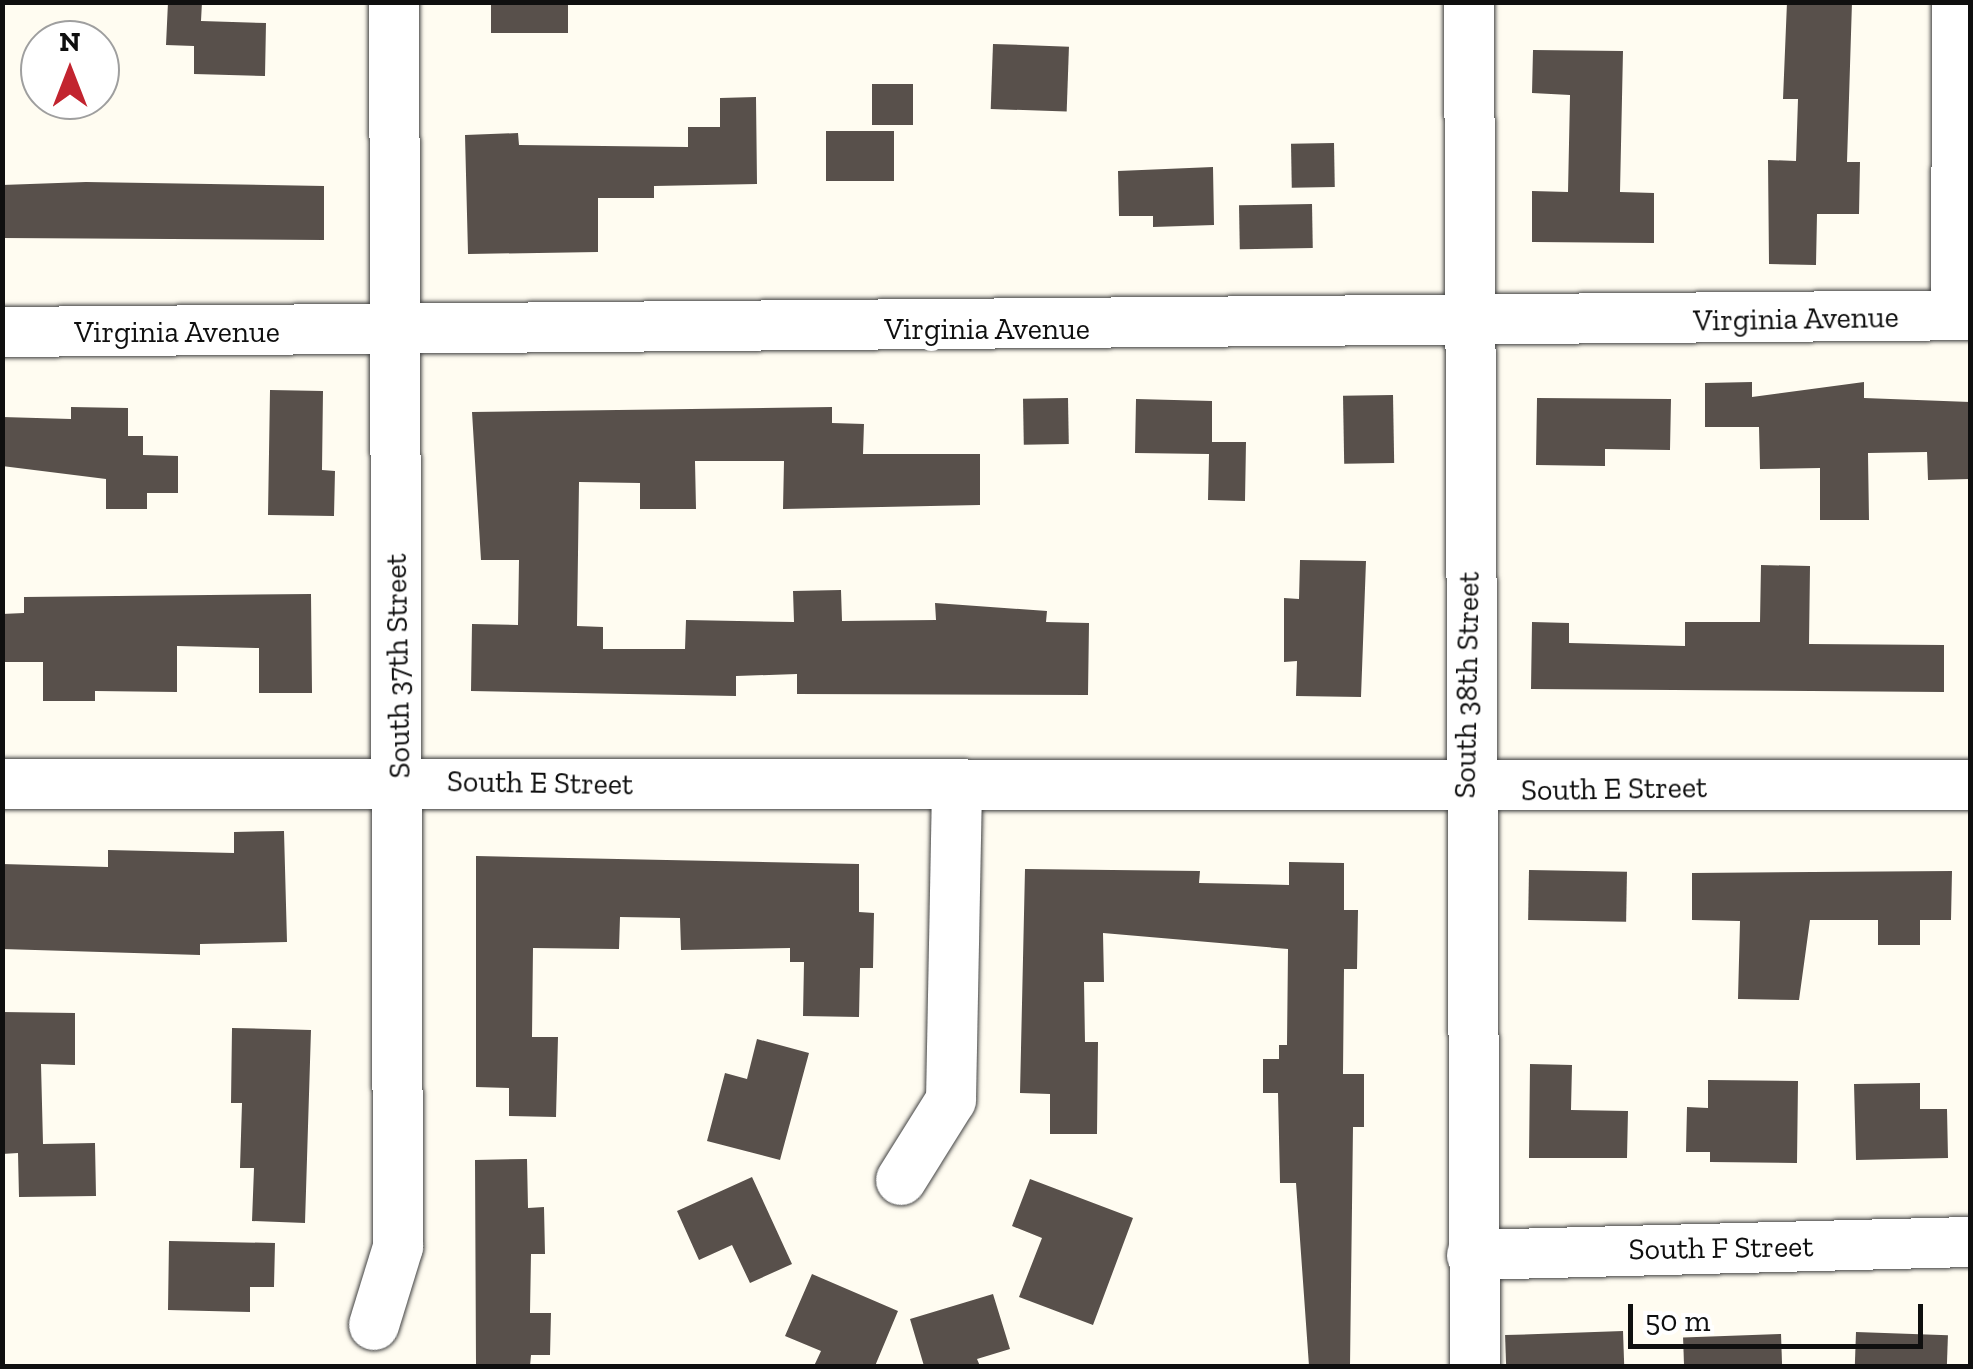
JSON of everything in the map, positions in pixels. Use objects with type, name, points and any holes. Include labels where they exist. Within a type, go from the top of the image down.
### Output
[{"type":"street","name":"South 37th Street","points":[[374,1325],[398,1247],[400,782],[393,333],[394,2]]},
{"type":"street","name":"South 38th Street","points":[[1469,2],[1472,326],[1465,790],[1474,1366]]},
{"type":"street","points":[[1957,2],[1963,315]]},
{"type":"street","name":"Virginia Avenue","points":[[2,332],[1472,326],[1963,315]]},
{"type":"street","name":"South E Street","points":[[2,784],[400,782],[1465,790],[1970,785]]},
{"type":"street","points":[[901,1180],[951,1100],[957,788]]},
{"type":"street","name":"South F Street","points":[[1472,1254],[1970,1242]]},
{"type":"building","points":[[168,2],[202,2],[201,21],[266,23],[265,76],[194,74],[194,46],[166,45]]},
{"type":"building","points":[[491,2],[568,2],[568,33],[491,33]]},
{"type":"building","points":[[1787,2],[1852,2],[1847,162],[1860,162],[1859,214],[1817,214],[1816,265],[1769,264],[1768,160],[1796,161],[1798,99],[1783,99]]},
{"type":"building","points":[[993,44],[1069,47],[1067,112],[991,109]]},
{"type":"building","points":[[1533,50],[1623,51],[1620,192],[1654,193],[1654,243],[1532,242],[1532,191],[1568,192],[1570,95],[1532,93]]},
{"type":"building","points":[[872,84],[913,84],[913,125],[872,125]]},
{"type":"building","points":[[756,97],[757,184],[654,186],[654,198],[598,198],[598,252],[468,254],[465,135],[518,133],[519,145],[688,147],[688,127],[720,127],[720,98]]},
{"type":"building","points":[[826,131],[894,131],[894,181],[826,181]]},
{"type":"building","points":[[1334,143],[1335,187],[1292,188],[1291,144]]},
{"type":"building","points":[[1213,167],[1214,225],[1153,227],[1153,216],[1119,216],[1118,171]]},
{"type":"building","points":[[86,182],[324,186],[324,240],[2,238],[2,185]]},
{"type":"building","points":[[1312,204],[1313,248],[1240,249],[1239,205]]},
{"type":"building","points":[[1752,382],[1752,397],[1864,382],[1864,398],[1970,402],[1970,479],[1928,480],[1927,452],[1868,453],[1869,520],[1820,520],[1820,468],[1760,469],[1759,427],[1705,427],[1705,383]]},
{"type":"building","points":[[270,390],[323,391],[322,470],[335,471],[334,516],[268,515]]},
{"type":"building","points":[[1393,395],[1394,463],[1344,464],[1343,396]]},
{"type":"building","points":[[1068,398],[1069,444],[1024,445],[1023,399]]},
{"type":"building","points":[[1537,398],[1671,399],[1670,450],[1605,449],[1605,466],[1536,465]]},
{"type":"building","points":[[1136,399],[1212,401],[1212,442],[1246,442],[1245,501],[1208,500],[1209,454],[1135,453]]},
{"type":"building","points":[[71,407],[128,408],[128,436],[143,436],[143,455],[178,456],[178,493],[147,493],[147,509],[106,509],[106,479],[2,466],[2,417],[71,419]]},
{"type":"building","points":[[832,407],[832,423],[864,424],[863,454],[980,454],[980,505],[783,509],[784,461],[695,461],[696,509],[640,509],[640,483],[579,482],[577,626],[603,627],[603,649],[685,649],[686,620],[794,622],[793,591],[841,590],[842,621],[936,620],[935,603],[1047,611],[1046,622],[1089,623],[1088,695],[797,694],[797,674],[736,676],[736,696],[471,691],[472,624],[518,625],[519,560],[481,560],[472,412]]},
{"type":"building","points":[[1300,560],[1366,561],[1361,697],[1296,696],[1297,661],[1284,662],[1284,598],[1299,599]]},
{"type":"building","points":[[1761,565],[1810,566],[1809,644],[1944,645],[1944,692],[1531,689],[1532,622],[1569,623],[1569,643],[1685,646],[1685,622],[1760,622]]},
{"type":"building","points":[[311,594],[312,693],[259,693],[259,648],[177,646],[177,692],[95,691],[95,701],[43,701],[43,662],[2,662],[2,614],[24,613],[24,597]]},
{"type":"building","points":[[284,831],[287,942],[200,944],[200,955],[2,949],[2,864],[108,867],[108,850],[234,853],[234,832]]},
{"type":"building","points":[[476,856],[859,864],[859,912],[874,913],[873,968],[860,968],[859,1017],[803,1016],[804,962],[790,962],[790,948],[681,950],[680,918],[620,917],[619,949],[533,948],[532,1037],[558,1037],[556,1117],[509,1116],[509,1088],[476,1087]]},
{"type":"building","points":[[1289,862],[1344,863],[1344,910],[1358,910],[1357,969],[1344,969],[1343,1074],[1364,1074],[1364,1127],[1353,1127],[1350,1366],[1309,1366],[1296,1183],[1280,1183],[1278,1093],[1263,1093],[1263,1059],[1279,1059],[1279,1045],[1287,1045],[1288,949],[1103,933],[1104,982],[1084,982],[1085,1042],[1098,1042],[1097,1134],[1050,1134],[1050,1094],[1020,1093],[1025,869],[1200,871],[1199,883],[1289,885]]},
{"type":"building","points":[[1529,870],[1627,872],[1626,922],[1528,920]]},
{"type":"building","points":[[1952,871],[1951,920],[1920,920],[1920,945],[1878,945],[1878,920],[1810,920],[1799,1000],[1738,999],[1740,921],[1692,920],[1692,873]]},
{"type":"building","points":[[2,1012],[75,1013],[75,1065],[41,1064],[43,1144],[95,1143],[96,1196],[19,1197],[18,1153],[2,1154]]},
{"type":"building","points":[[232,1028],[311,1030],[305,1223],[252,1221],[254,1168],[240,1168],[242,1103],[231,1103]]},
{"type":"building","points":[[757,1039],[809,1053],[780,1160],[707,1141],[725,1073],[747,1079]]},
{"type":"building","points":[[1530,1064],[1572,1065],[1571,1110],[1628,1111],[1627,1158],[1529,1158]]},
{"type":"building","points":[[1708,1080],[1798,1081],[1797,1163],[1710,1162],[1710,1152],[1686,1152],[1687,1107],[1708,1108]]},
{"type":"building","points":[[1920,1083],[1920,1109],[1947,1109],[1948,1158],[1856,1160],[1854,1084]]},
{"type":"building","points":[[527,1159],[528,1208],[544,1207],[545,1254],[531,1254],[530,1313],[551,1313],[550,1355],[531,1355],[530,1366],[476,1366],[475,1160]]},
{"type":"building","points":[[752,1177],[792,1264],[750,1283],[732,1245],[699,1260],[677,1211]]},
{"type":"building","points":[[1030,1179],[1133,1218],[1093,1325],[1019,1297],[1042,1238],[1012,1226]]},
{"type":"building","points":[[169,1241],[275,1243],[274,1287],[250,1287],[250,1312],[168,1310]]},
{"type":"building","points":[[812,1274],[898,1311],[875,1366],[814,1366],[821,1351],[785,1336]]},
{"type":"building","points":[[993,1294],[1010,1349],[977,1359],[980,1366],[924,1366],[910,1319]]},
{"type":"building","points":[[1623,1331],[1624,1366],[1506,1366],[1505,1335]]},
{"type":"building","points":[[1856,1332],[1948,1335],[1947,1366],[1855,1366]]},
{"type":"building","points":[[1781,1334],[1782,1366],[1684,1366],[1683,1337]]}]
